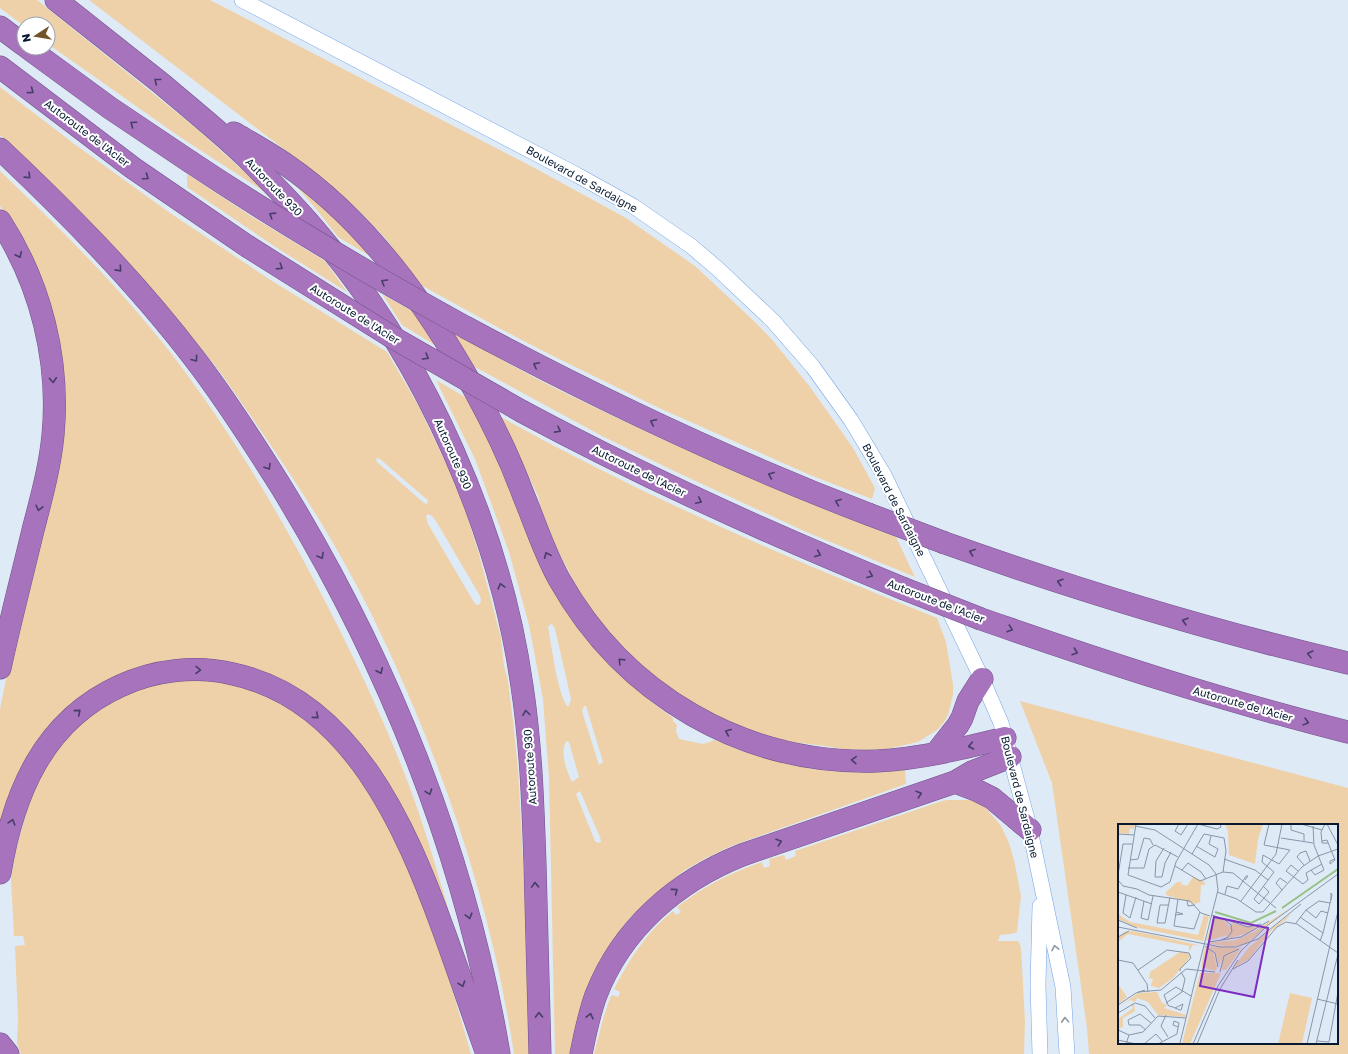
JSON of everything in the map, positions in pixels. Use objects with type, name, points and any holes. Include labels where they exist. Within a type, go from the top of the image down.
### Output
[{"type":"highway","name":"Autoroute 930","points":[[56,0],[188,106],[231,143],[274,186],[326,242],[354,280],[395,341],[420,384],[452,448],[489,545],[503,593],[523,687],[532,781],[540,1054]]},
{"type":"highway","points":[[0,27],[16,39]]},
{"type":"highway","points":[[39,56],[110,108],[189,161],[316,242],[467,328],[568,381],[678,434],[787,482],[868,514],[945,543],[1049,579],[1152,611],[1348,664]]},
{"type":"highway","name":"Autoroute de l'Acier","points":[[0,67],[127,163],[247,246],[392,337],[523,412],[613,459],[717,509],[812,551],[981,619],[1089,657],[1178,685],[1288,717],[1348,732]]},
{"type":"highway","points":[[188,106],[284,163],[302,177],[353,222],[402,277],[439,332],[476,394],[509,461],[546,552],[572,601],[590,627],[609,650],[642,681],[668,700],[703,721],[748,740],[783,751],[822,758],[862,761],[893,760],[973,746],[1008,747]]},
{"type":"highway","points":[[0,149],[95,242],[142,294],[184,345],[248,435],[316,546],[349,607],[379,668],[399,714],[431,796],[451,854],[475,939],[499,1054]]},
{"type":"highway","points":[[0,221],[23,264],[41,310],[52,362],[54,399],[53,434],[49,462],[0,668]]},
{"type":"highway","points":[[0,873],[8,832],[28,778],[38,759],[50,742],[77,712],[94,700],[121,685],[148,676],[168,672],[194,669],[216,670],[252,678],[282,691],[319,717],[345,743],[377,785],[407,839],[424,878],[450,947],[487,1054]]},
{"type":"highway","points":[[936,753],[958,725],[968,701],[982,679]]},
{"type":"highway","points":[[581,1054],[596,995],[609,968],[624,943],[634,930],[656,907],[675,891],[707,870],[742,855],[955,782],[1008,747]]},
{"type":"highway","points":[[955,782],[992,798],[1030,830]]},
{"type":"highway","points":[[0,1044],[8,1054]]},
{"type":"street","name":"Boulevard de Sardaigne","points":[[242,0],[613,194],[633,206],[691,246],[732,281],[773,321],[822,378],[851,420],[894,494],[982,679],[1000,723],[1008,747],[1030,830],[1063,987],[1067,1054]]},
{"type":"street","name":"Boulevard de Sardaigne","points":[[1040,879],[1038,985],[1040,1054]]},
{"type":"shaded area","points":[[0,0],[37,0],[196,128],[265,192],[180,137],[56,50],[56,16],[16,16],[16,20],[0,8]]},
{"type":"shaded area","points":[[89,0],[210,0],[529,165],[626,218],[695,266],[756,323],[774,342],[810,387],[853,448],[875,488],[872,499],[810,475],[659,408],[553,356],[419,284],[386,239],[359,211],[293,156]]},
{"type":"shaded area","points":[[0,87],[73,143],[170,213],[269,279],[387,352],[418,405],[449,470],[466,512],[479,554],[501,638],[504,666],[508,681],[518,769],[525,900],[529,1054],[514,1054],[487,921],[462,835],[431,750],[380,631],[333,543],[252,417],[217,368],[190,334],[119,253],[66,198],[0,135]],"holes":[[[376,458],[380,459],[428,500],[427,504],[377,462]],[[428,514],[436,521],[480,596],[480,604],[475,604],[428,524],[426,516]]]},
{"type":"shaded area","points":[[0,171],[88,258],[151,328],[214,412],[254,475],[292,539],[327,605],[384,725],[405,774],[419,814],[451,918],[446,919],[315,703],[291,685],[266,674],[95,687],[0,832],[0,709],[62,432],[19,237],[0,206]]},
{"type":"shaded area","points":[[187,174],[254,218],[325,261],[347,292],[274,246],[187,187]]},
{"type":"shaded area","points":[[292,181],[351,233],[380,262],[338,237]]},
{"type":"shaded area","points":[[383,295],[416,313],[438,347],[402,325]]},
{"type":"shaded area","points":[[454,334],[548,384],[644,431],[769,486],[896,537],[915,577],[804,531],[602,436],[473,366]]},
{"type":"shaded area","points":[[436,380],[470,400],[559,599],[571,618],[596,650],[624,678],[639,692],[673,718],[673,721],[677,725],[676,731],[679,739],[703,744],[715,740],[744,752],[812,769],[854,771],[905,769],[906,784],[731,846],[685,870],[649,899],[627,921],[610,945],[572,1054],[555,1054],[549,778],[543,699],[529,625],[509,552],[475,459]],"holes":[[[551,624],[555,629],[571,699],[569,706],[567,706],[563,699],[560,690],[548,627]],[[584,706],[586,706],[603,762],[599,765],[582,711]],[[566,741],[569,742],[579,777],[572,782],[564,762],[564,746]],[[580,791],[601,842],[598,843],[595,841],[576,794]]]},
{"type":"shaded area","points":[[501,417],[607,473],[716,525],[826,573],[937,618],[946,642],[953,684],[953,695],[948,715],[944,722],[937,730],[918,742],[887,749],[842,749],[783,741],[730,724],[661,684],[606,630],[582,597],[557,549],[541,509],[538,496]]},
{"type":"shaded area","points":[[184,679],[235,684],[286,704],[330,742],[350,764],[371,795],[407,864],[441,951],[471,1054],[21,1054],[17,1043],[18,1019],[15,946],[25,945],[23,936],[14,936],[11,879],[15,854],[37,781],[54,752],[80,722],[133,690]]},
{"type":"shaded area","points":[[1020,701],[1348,788],[1348,1054],[1089,1054],[1087,1028],[1052,783]]},
{"type":"shaded area","points":[[947,800],[970,800],[985,807],[1001,826],[1009,843],[1021,896],[1017,932],[1000,935],[998,941],[1017,941],[1019,942],[1021,948],[1025,1021],[1024,1054],[594,1054],[610,998],[612,995],[618,997],[620,992],[614,989],[626,967],[639,947],[655,928],[673,911],[676,915],[681,912],[677,907],[687,899],[707,886],[739,871],[762,862],[764,868],[770,866],[769,859],[784,855],[786,860],[796,856],[795,851]]}]
